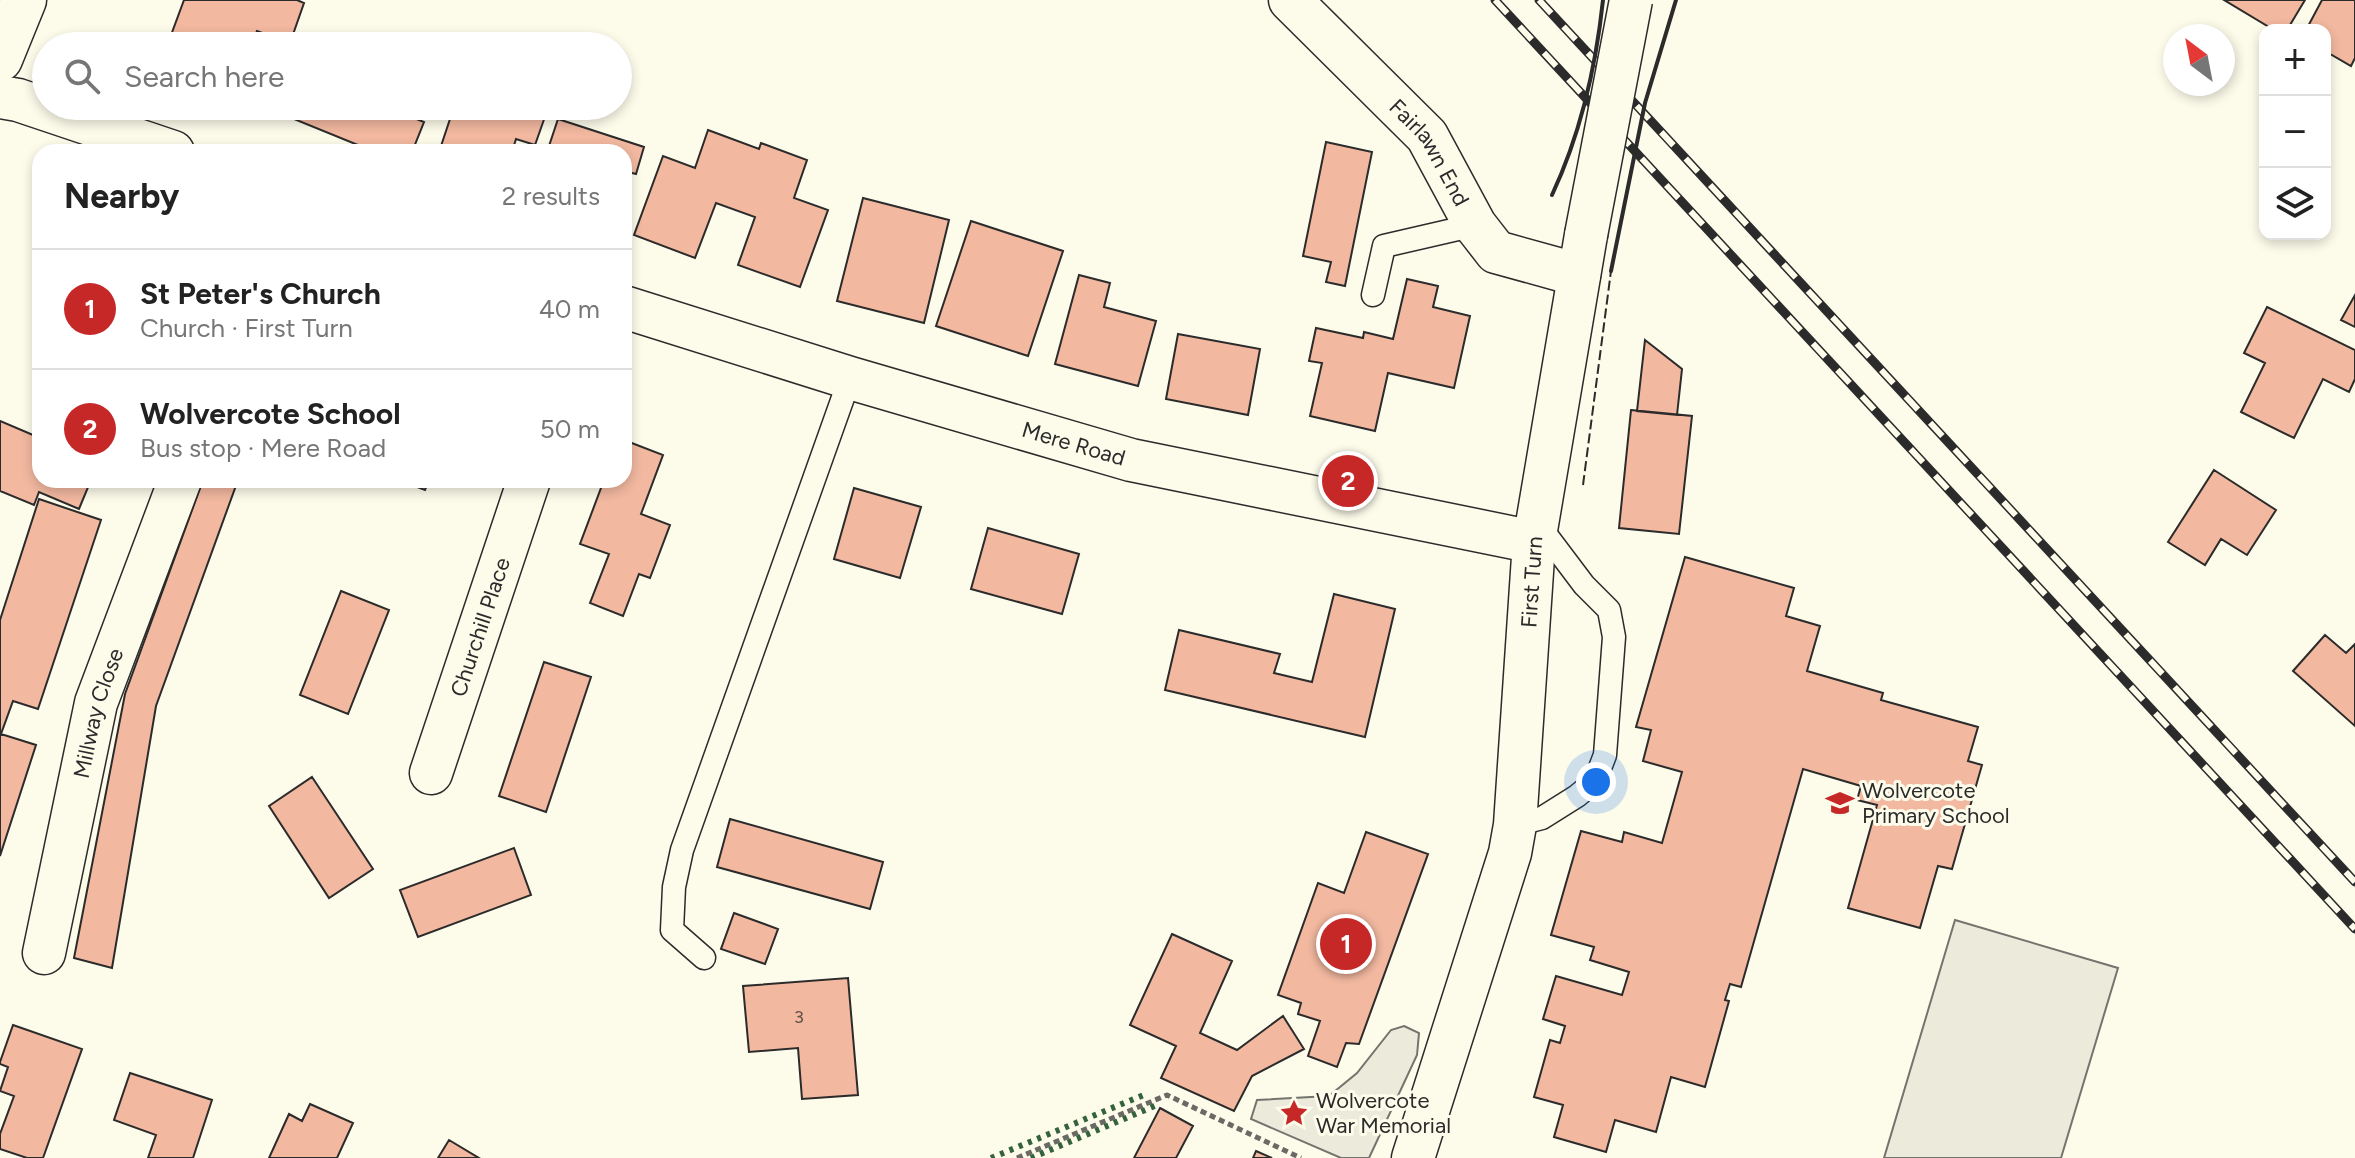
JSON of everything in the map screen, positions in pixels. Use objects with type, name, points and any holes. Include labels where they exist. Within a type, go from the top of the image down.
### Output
[{"type":"street","points":[[0,59],[24,0]]},
{"type":"street","name":"Fairlawn End","points":[[1290,0],[1427,136],[1475,225],[1496,252],[1582,255]]},
{"type":"street","name":"First Turn","points":[[1413,1158],[1510,853],[1515,825],[1536,532],[1582,255],[1631,0]]},
{"type":"street","points":[[0,97],[32,105]]},
{"type":"street","points":[[78,120],[149,144]]},
{"type":"street","name":"Mere Road","points":[[632,310],[850,378],[1131,460],[1536,532]]},
{"type":"street","name":"Millway Close","points":[[44,953],[96,703],[177,488]]},
{"type":"street","name":"Churchill Place","points":[[431,773],[526,488]]},
{"type":"lane","points":[[1373,295],[1384,246],[1475,225]]},
{"type":"lane","points":[[704,958],[672,930],[674,887],[682,850],[850,378]]},
{"type":"lane","points":[[1515,825],[1542,818],[1595,781],[1605,755],[1614,637],[1609,610],[1536,532]]},
{"type":"path","points":[[1017,1158],[1167,1095],[1301,1158]]},
{"type":"shaded area","points":[[1955,920],[2118,968],[2061,1158],[1884,1158]]},
{"type":"shaded area","points":[[1404,1026],[1419,1033],[1417,1055],[1369,1158],[1341,1158],[1251,1119],[1257,1100],[1329,1096],[1357,1073],[1391,1030]]},
{"type":"building","points":[[184,0],[297,0],[304,3],[294,32],[172,32]]},
{"type":"building","points":[[2224,0],[2305,0],[2291,24],[2264,24]]},
{"type":"building","points":[[2322,0],[2355,0],[2355,58],[2351,66],[2331,54],[2331,24],[2309,24]]},
{"type":"building","points":[[296,120],[424,122],[415,144],[355,144]]},
{"type":"building","points":[[450,120],[544,120],[535,144],[516,139],[514,144],[442,144]]},
{"type":"building","points":[[558,120],[561,120],[644,147],[636,174],[632,173],[632,144],[550,144]]},
{"type":"building","points":[[708,130],[759,149],[761,143],[807,160],[794,198],[828,210],[800,287],[738,265],[755,217],[716,203],[695,258],[634,235],[663,156],[695,168]]},
{"type":"building","points":[[1326,142],[1372,152],[1345,286],[1326,282],[1331,262],[1303,256]]},
{"type":"building","points":[[863,198],[949,220],[924,323],[837,301]]},
{"type":"building","points":[[971,221],[1063,251],[1028,356],[936,326]]},
{"type":"building","points":[[1079,275],[1110,283],[1104,307],[1156,321],[1138,386],[1055,364]]},
{"type":"building","points":[[1407,279],[1438,286],[1433,307],[1470,316],[1454,388],[1388,373],[1375,431],[1310,416],[1322,363],[1309,361],[1316,328],[1363,338],[1364,332],[1393,339]]},
{"type":"building","points":[[2355,295],[2355,327],[2341,320]]},
{"type":"building","points":[[2267,307],[2355,350],[2355,379],[2349,392],[2323,379],[2294,438],[2241,412],[2265,363],[2244,353]]},
{"type":"building","points":[[1178,334],[1260,349],[1248,415],[1166,399]]},
{"type":"building","points":[[1645,340],[1682,369],[1677,415],[1637,411]]},
{"type":"building","points":[[1631,410],[1692,416],[1679,534],[1619,528]]},
{"type":"building","points":[[0,421],[32,435],[32,488],[88,488],[79,509],[39,492],[34,505],[0,491]]},
{"type":"building","points":[[632,443],[663,455],[641,514],[670,525],[650,578],[639,574],[623,616],[590,603],[609,554],[580,544],[601,488],[632,488]]},
{"type":"building","points":[[2214,470],[2276,510],[2247,555],[2221,539],[2205,565],[2168,542]]},
{"type":"building","points":[[200,488],[235,488],[156,706],[112,968],[74,958],[125,694]]},
{"type":"building","points":[[854,488],[921,507],[900,578],[834,559]]},
{"type":"building","points":[[39,499],[101,520],[38,709],[13,701],[1,734],[36,745],[0,856],[0,620]]},
{"type":"building","points":[[988,528],[1079,554],[1062,614],[971,589]]},
{"type":"building","points":[[1685,557],[1794,588],[1786,616],[1820,626],[1807,671],[1883,693],[1881,700],[1978,727],[1968,761],[1982,765],[1952,869],[1938,866],[1920,928],[1848,908],[1877,805],[1857,800],[1861,786],[1803,769],[1741,987],[1730,984],[1725,1000],[1729,1001],[1705,1087],[1671,1077],[1656,1132],[1615,1120],[1606,1152],[1554,1137],[1563,1105],[1534,1097],[1550,1040],[1560,1043],[1565,1026],[1543,1019],[1556,976],[1622,995],[1629,972],[1590,960],[1594,947],[1551,935],[1581,831],[1622,842],[1624,832],[1662,843],[1682,772],[1643,761],[1651,730],[1636,727]]},
{"type":"building","points":[[341,591],[389,610],[348,714],[300,695]]},
{"type":"building","points":[[1334,594],[1395,609],[1365,737],[1165,690],[1179,630],[1280,654],[1274,673],[1312,682]]},
{"type":"building","points":[[2325,635],[2346,653],[2355,644],[2355,726],[2293,671]]},
{"type":"building","points":[[544,662],[591,677],[546,812],[499,796]]},
{"type":"building","points":[[312,777],[373,869],[329,898],[269,806]]},
{"type":"building","points":[[730,819],[883,862],[870,909],[717,867]]},
{"type":"building","points":[[1366,832],[1428,854],[1359,1044],[1346,1043],[1337,1067],[1308,1056],[1320,1021],[1298,1014],[1301,1003],[1278,995],[1318,883],[1344,893]]},
{"type":"building","points":[[514,848],[531,895],[418,937],[400,890]]},
{"type":"building","points":[[734,913],[778,929],[765,964],[721,949]]},
{"type":"building","points":[[1172,934],[1232,961],[1200,1033],[1237,1050],[1283,1016],[1304,1049],[1252,1076],[1234,1111],[1161,1078],[1176,1046],[1130,1025]]},
{"type":"building","points":[[848,978],[858,1095],[802,1099],[798,1048],[749,1052],[743,986]]},
{"type":"building","points":[[13,1025],[82,1049],[43,1158],[27,1158],[0,1149],[0,1134],[14,1096],[0,1091],[8,1067],[0,1062]]},
{"type":"building","points":[[130,1073],[212,1100],[193,1158],[148,1158],[156,1135],[114,1120]]},
{"type":"building","points":[[310,1104],[353,1123],[337,1158],[269,1158],[289,1114],[302,1121]]},
{"type":"building","points":[[1160,1108],[1193,1126],[1176,1158],[1134,1158]]},
{"type":"building","points":[[449,1140],[479,1158],[438,1158]]},
{"type":"building","points":[[1256,1151],[1272,1158],[1253,1158]]},
{"type":"railway","points":[[1495,0],[2355,929]]},
{"type":"railway","points":[[1539,0],[2355,882]]},
{"type":"hedge","points":[[991,1158],[1146,1094]]},
{"type":"hedge","points":[[1031,1158],[1157,1105]]},
{"type":"fence","points":[[1583,485],[1611,271]]},
{"type":"wall","points":[[1552,195],[1571,148],[1585,100],[1603,0]]},
{"type":"wall","points":[[1611,271],[1645,103],[1676,0]]},
{"type":"place","name":"Wolvercote School","points":[[1348,481]]},
{"type":"place","name":"Wolvercote Primary School","points":[[1840,803]]},
{"type":"place","name":"St Peter's Church","points":[[1346,944]]},
{"type":"place","name":"Wolvercote War Memorial","points":[[1294,1113]]}]
